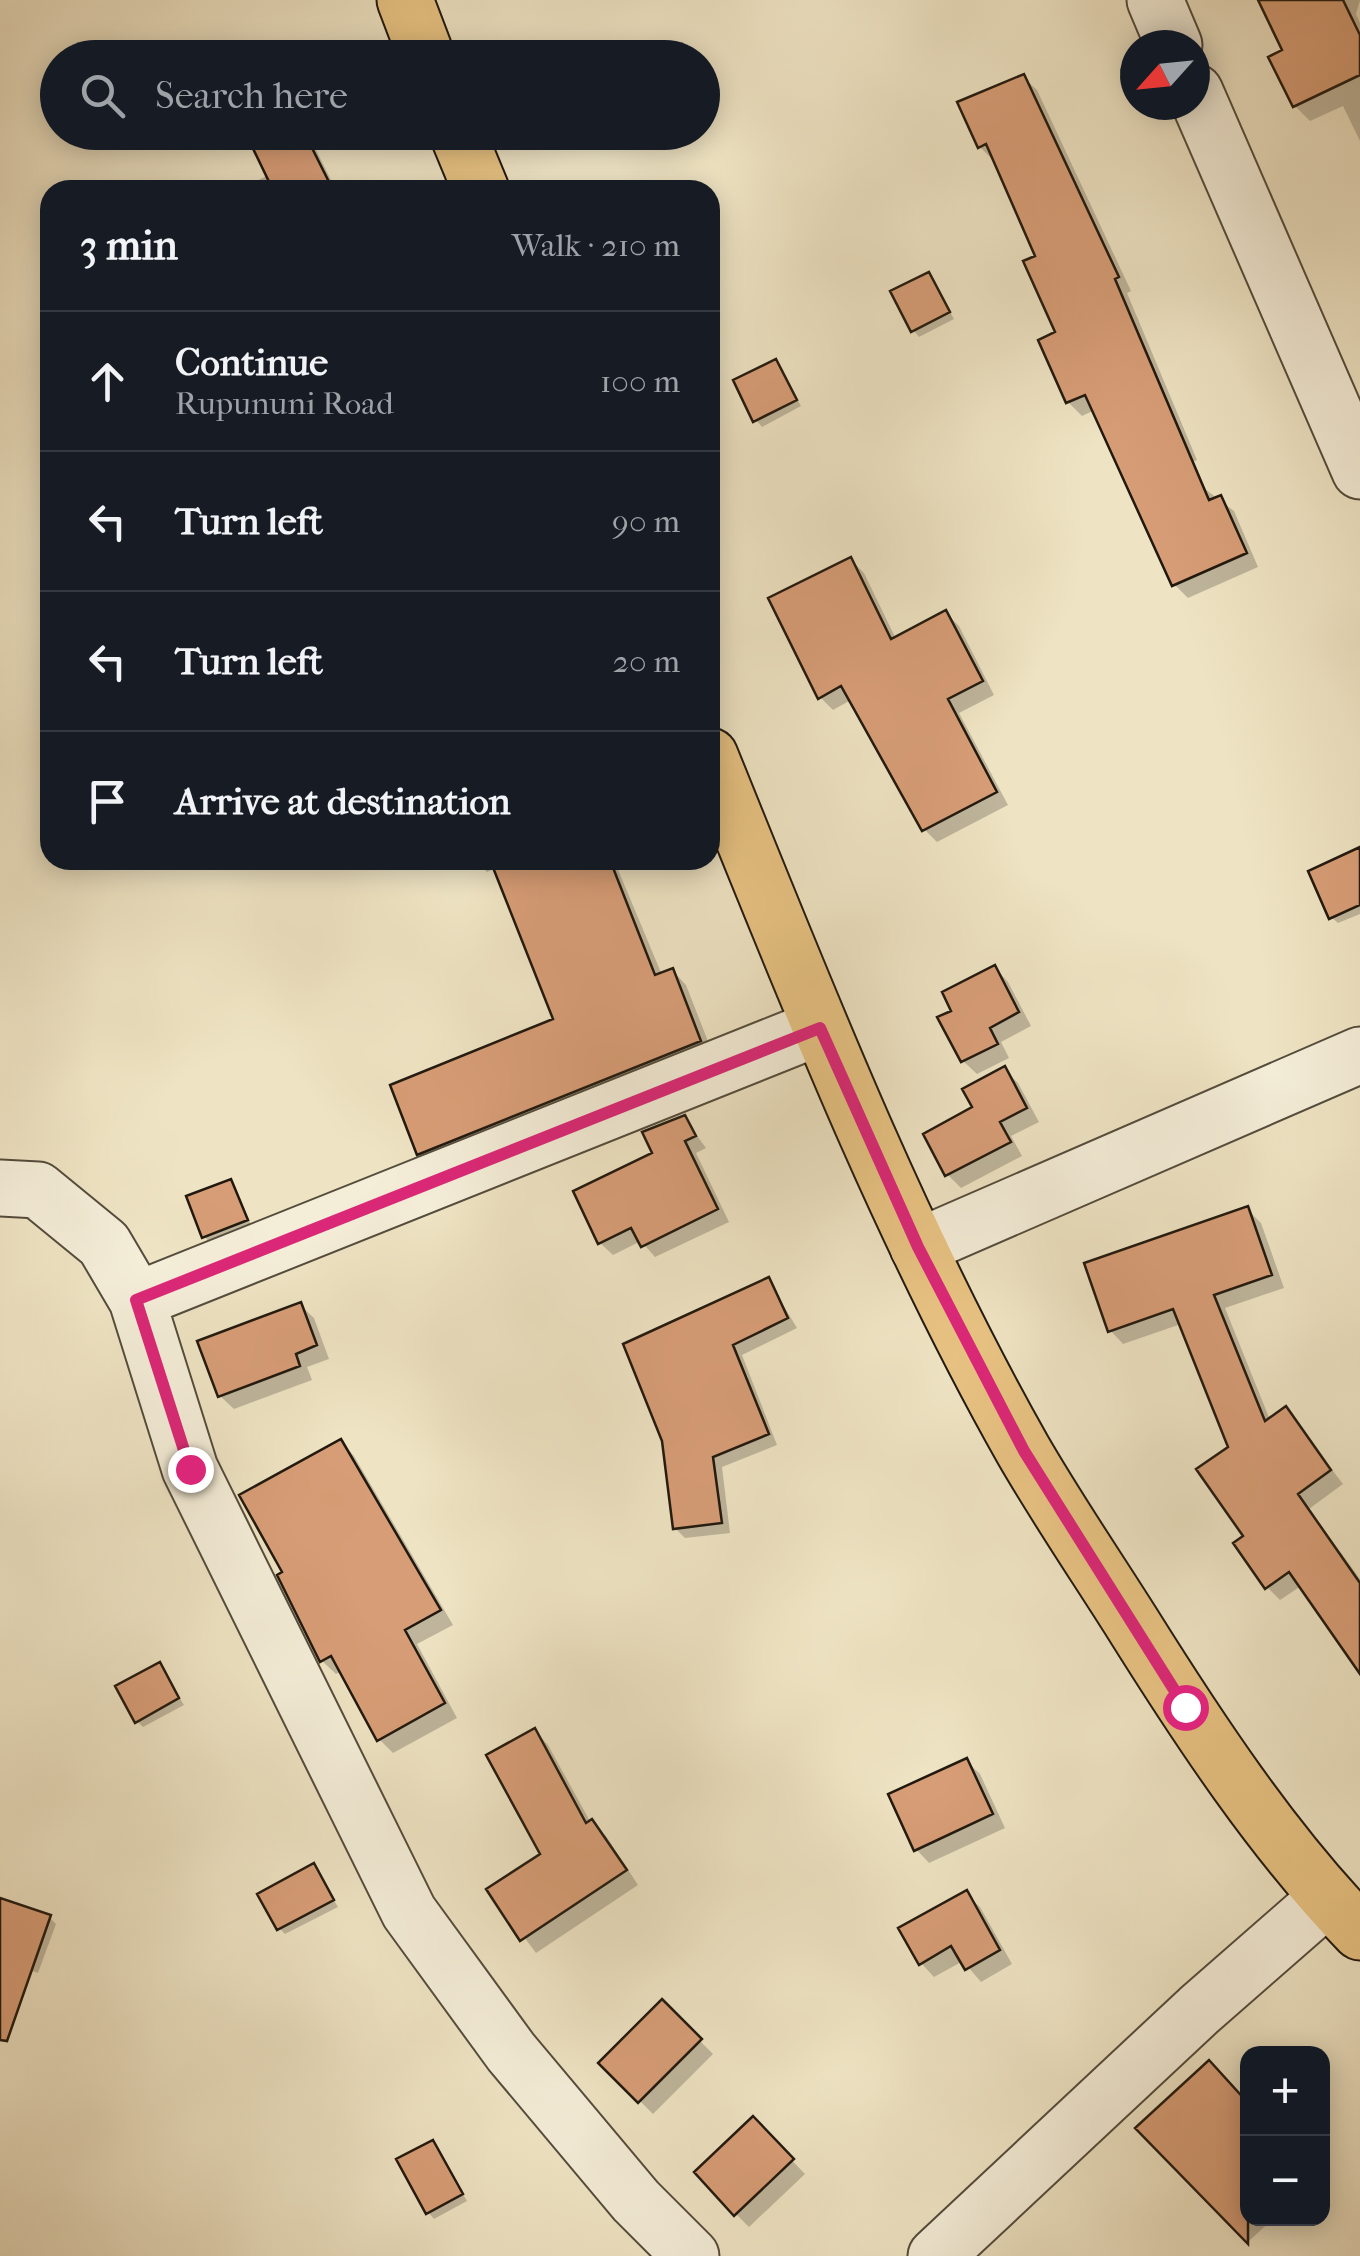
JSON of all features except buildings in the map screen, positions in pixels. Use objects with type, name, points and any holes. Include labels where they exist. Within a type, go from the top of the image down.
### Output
[{"type":"main road","points":[[405,0],[420,40]]},
{"type":"main road","points":[[464,150],[476,180]]},
{"type":"main road","points":[[720,781],[820,1028],[918,1247],[1044,1483],[1185,1707],[1344,1915]]},
{"type":"street","points":[[1155,0],[1168,30]]},
{"type":"street","points":[[1207,120],[1360,471]]},
{"type":"street","points":[[136,1300],[820,1028]]},
{"type":"street","points":[[918,1247],[1360,1055]]},
{"type":"street","points":[[0,1188],[38,1190],[104,1244],[136,1300],[190,1469],[409,1912],[511,2052],[636,2201],[691,2256]]},
{"type":"street","points":[[936,2256],[1199,2010],[1344,1915]]},
{"type":"route","points":[[190,1469],[136,1300],[820,1028],[918,1247],[1024,1451],[1185,1707]]}]
